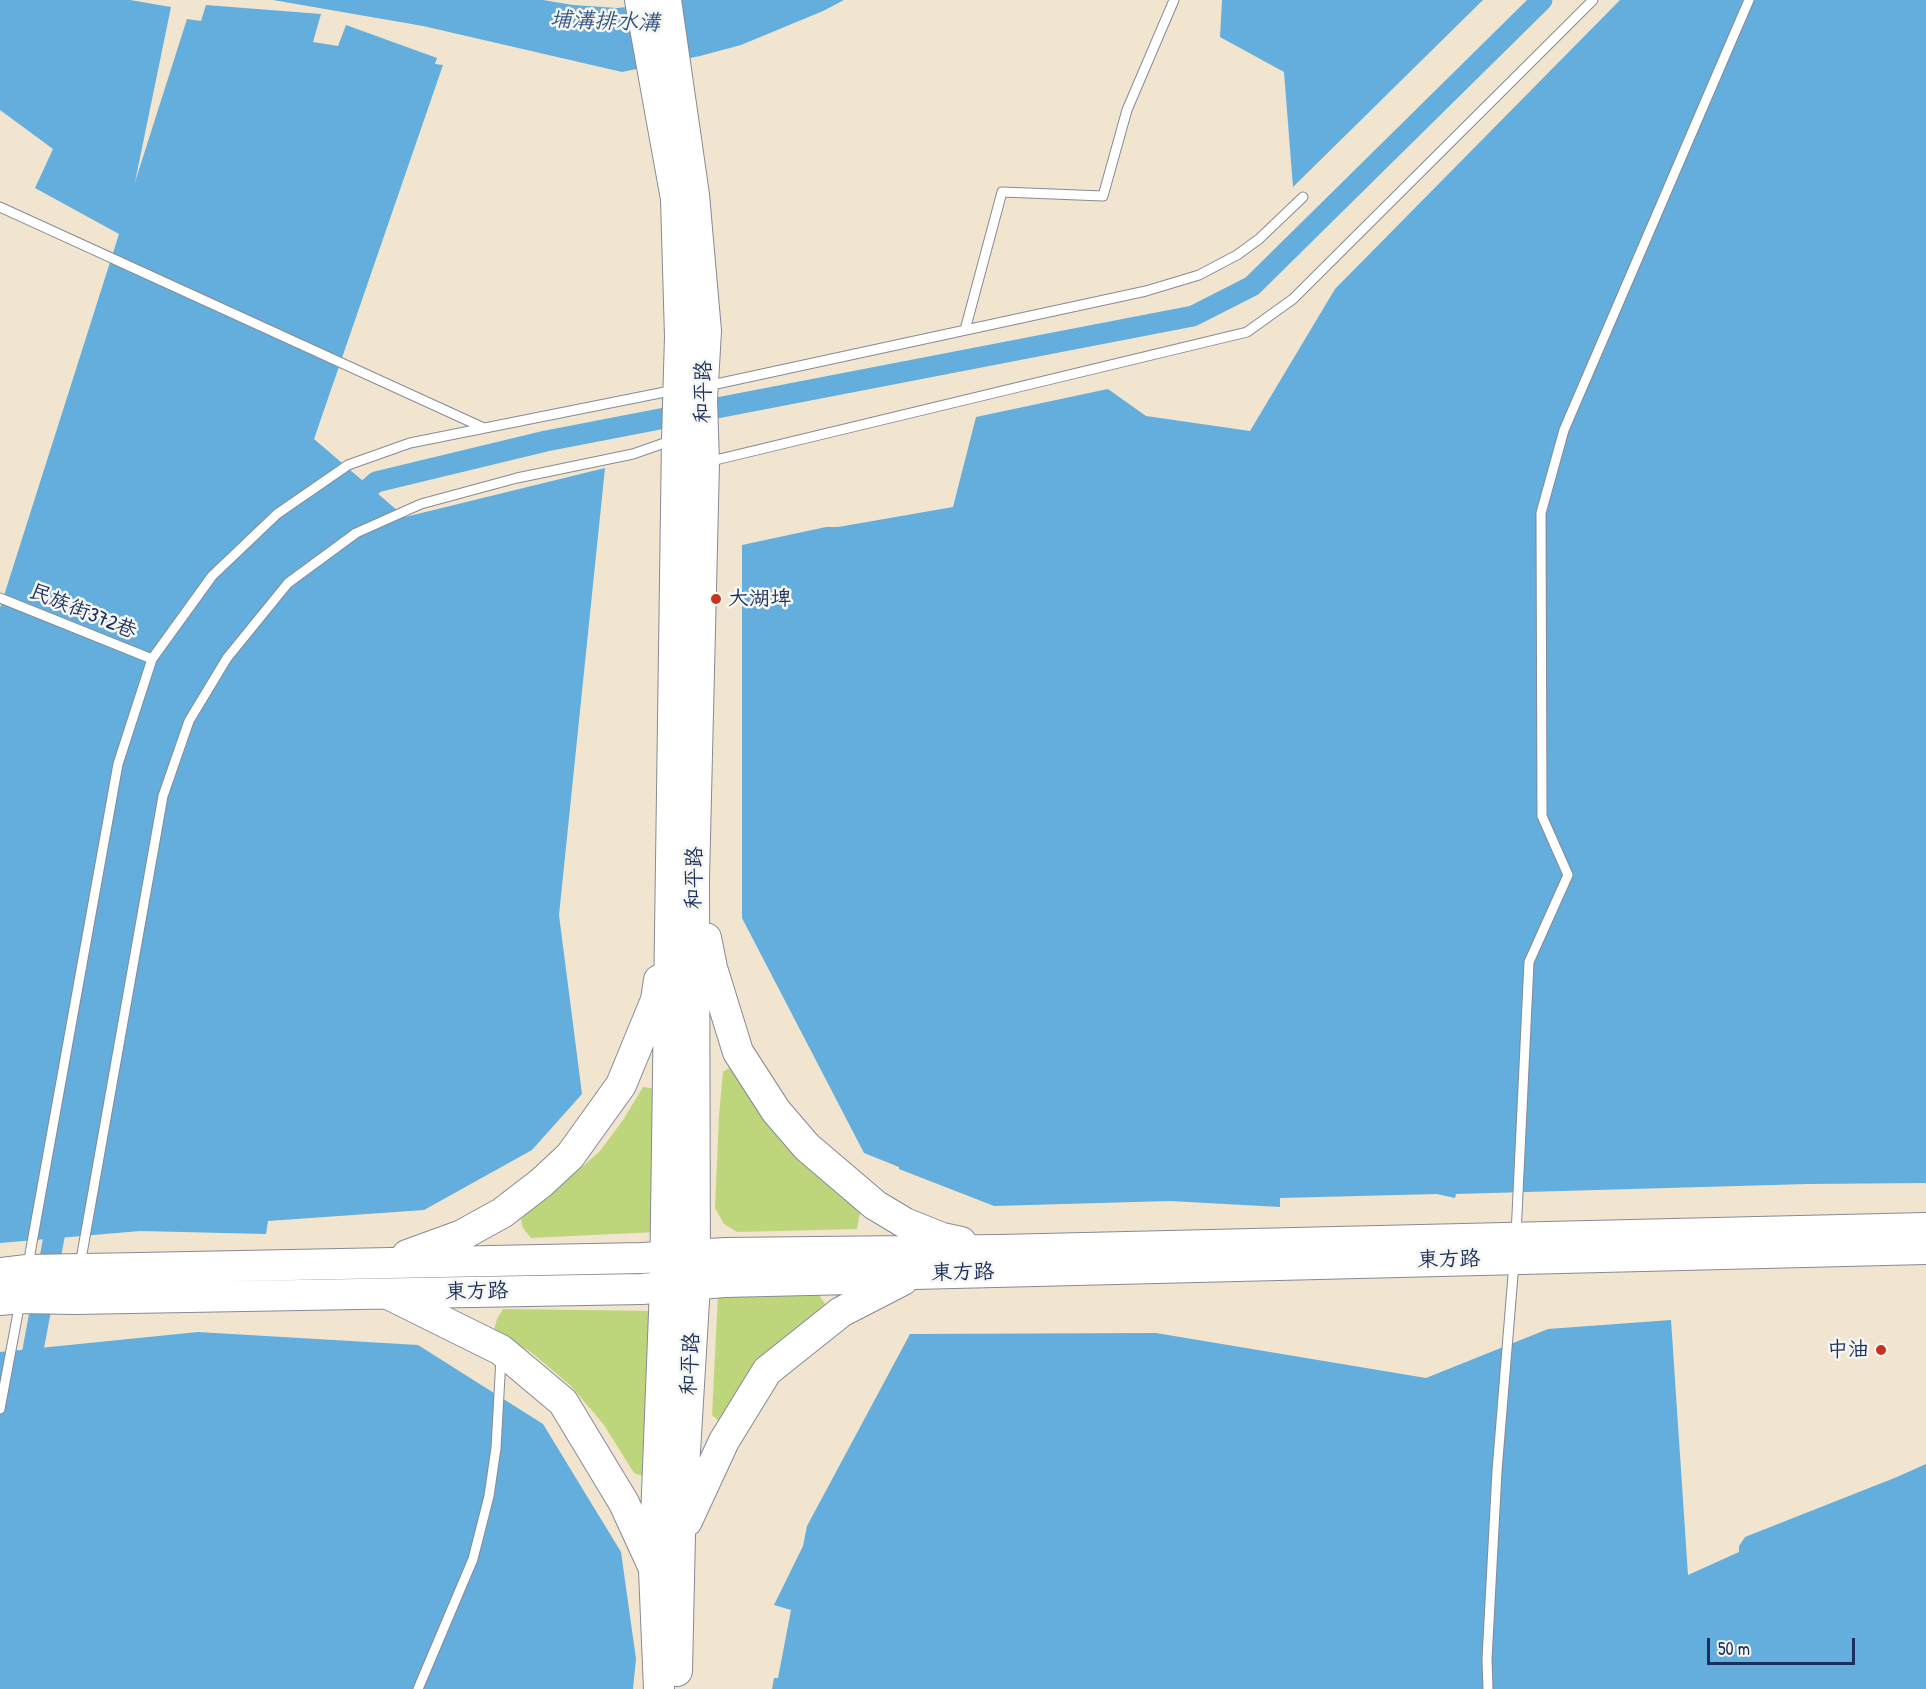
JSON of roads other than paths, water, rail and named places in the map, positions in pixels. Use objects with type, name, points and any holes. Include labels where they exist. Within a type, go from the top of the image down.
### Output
[{"type":"main road","name":"和平路","points":[[657,0],[666,71],[676,199],[680,337],[690,392],[683,879],[654,1570],[659,1689]]},
{"type":"main road","name":"和平路","points":[[676,1689],[680,1535],[695,1284],[683,879]]},
{"type":"main road","points":[[683,879],[738,1052],[776,1112],[807,1147],[874,1205],[905,1223],[942,1238],[1000,1250]]},
{"type":"main road","points":[[376,1264],[420,1251],[472,1230],[502,1213],[541,1183],[570,1156],[621,1085],[656,1000],[683,879]]},
{"type":"main road","name":"東方路","points":[[16,1285],[77,1284],[387,1293],[630,1289],[695,1284],[1926,1228]]},
{"type":"main road","name":"東方路","points":[[77,1284],[376,1264],[642,1258],[695,1254],[1000,1250],[1926,1249]]},
{"type":"main road","points":[[680,1535],[724,1441],[766,1371],[841,1312],[914,1274]]},
{"type":"main road","points":[[387,1293],[501,1350],[562,1401],[624,1503],[654,1570]]},
{"type":"lane","points":[[965,330],[1002,192],[1103,196],[1127,110],[1174,0]]},
{"type":"lane","points":[[77,1284],[164,796],[189,721],[227,658],[288,584],[356,533],[421,504],[517,478],[1247,332],[1293,299],[1593,0]]},
{"type":"lane","points":[[1488,1689],[1487,1659],[1497,1471],[1515,1248],[1529,962],[1568,875],[1542,816],[1541,513],[1564,430],[1749,0]]},
{"type":"lane","points":[[0,1409],[16,1285],[118,764],[152,659],[212,576],[277,514],[348,465],[410,443],[690,392],[1146,291],[1199,275],[1237,255],[1259,239],[1303,197]]},
{"type":"lane","points":[[0,207],[484,428]]},
{"type":"lane","name":"民族街372巷","points":[[0,597],[152,659]]},
{"type":"lane","points":[[418,1689],[473,1559],[489,1496],[500,1405],[501,1350]]},
{"type":"water","points":[[0,0],[130,0],[171,7],[135,182],[187,19],[201,21],[206,5],[321,14],[313,42],[338,46],[346,25],[437,58],[435,64],[443,65],[314,439],[405,517],[605,468],[559,915],[582,1094],[532,1150],[424,1210],[268,1221],[266,1234],[140,1231],[0,1243],[0,608],[119,234],[35,188],[53,149],[0,110]]},
{"type":"water","name":"埔溝排水溝","points":[[273,0],[543,0],[617,8],[660,4],[676,0],[844,0],[741,45],[622,72],[423,26]]},
{"type":"water","points":[[1222,0],[1483,0],[1293,187],[1284,72],[1220,37]]},
{"type":"water","points":[[1620,0],[1926,0],[1926,1183],[1456,1194],[1455,1198],[1437,1194],[1280,1198],[1280,1207],[1170,1201],[994,1206],[864,1153],[742,918],[742,545],[826,527],[838,527],[953,507],[976,417],[1108,389],[1146,416],[1250,431],[1335,289]]},
{"type":"water","points":[[1671,1320],[1688,1575],[1739,1552],[1739,1546],[1745,1537],[1926,1464],[1926,1689],[772,1689],[774,1678],[778,1678],[791,1610],[774,1605],[803,1546],[807,1526],[910,1334],[1156,1333],[1426,1378],[1548,1329]]},
{"type":"water","points":[[198,1332],[418,1345],[543,1424],[621,1552],[636,1659],[633,1689],[0,1689],[0,1352]]},
{"type":"waterway","points":[[349,506],[376,482],[546,441],[1193,316],[1252,286],[1542,0]]},
{"type":"waterway","points":[[28,1377],[59,1210]]},
{"type":"place","name":"大湖埤","points":[[716,599]]},
{"type":"place","name":"中油","points":[[1881,1350]]}]
